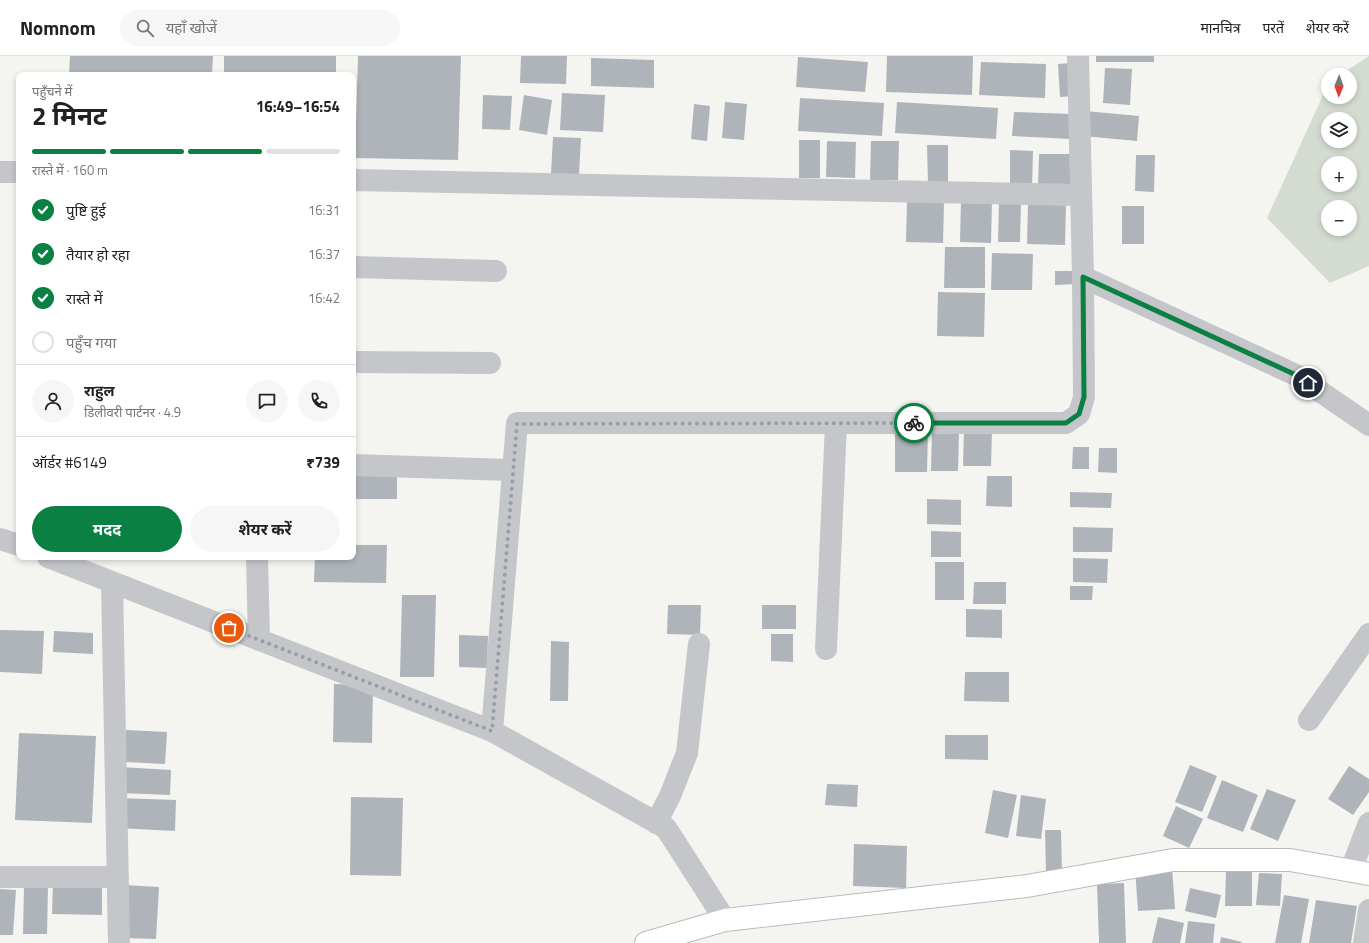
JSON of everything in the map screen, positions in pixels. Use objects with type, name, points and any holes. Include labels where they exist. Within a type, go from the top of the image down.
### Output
[{"type":"street","points":[[492,731],[517,424],[1066,423],[1079,414],[1084,397],[1078,56]]},
{"type":"street","points":[[0,172],[16,172]]},
{"type":"street","points":[[356,180],[1081,195]]},
{"type":"street","points":[[356,267],[496,272]]},
{"type":"street","points":[[1083,277],[1296,375],[1369,425]]},
{"type":"street","points":[[356,362],[490,363]]},
{"type":"street","points":[[826,649],[836,424]]},
{"type":"street","points":[[356,465],[513,470]]},
{"type":"street","points":[[0,539],[16,544]]},
{"type":"street","points":[[56,560],[492,731],[666,828],[725,920]]},
{"type":"street","points":[[257,560],[259,640]]},
{"type":"street","points":[[112,582],[119,943]]},
{"type":"street","points":[[1310,720],[1369,634]]},
{"type":"street","points":[[656,823],[670,796],[687,752],[699,644]]},
{"type":"street","points":[[646,943],[725,920],[1027,886],[1173,860],[1290,860],[1360,872],[1369,823]]},
{"type":"street","points":[[0,877],[118,877]]},
{"type":"street","points":[[1364,943],[1369,910]]},
{"type":"shaded area","points":[[1369,56],[1369,266],[1330,283],[1267,218],[1321,99],[1321,104],[1357,104],[1357,68],[1351,68]]},
{"type":"building","points":[[70,56],[213,56],[212,72],[69,72]]},
{"type":"building","points":[[224,56],[336,56],[336,72],[224,72]]},
{"type":"building","points":[[358,56],[461,56],[458,160],[356,158]]},
{"type":"building","points":[[521,56],[567,56],[566,84],[520,83]]},
{"type":"building","points":[[887,56],[973,56],[972,95],[886,92]]},
{"type":"building","points":[[1096,56],[1154,56],[1154,62],[1096,62]]},
{"type":"building","points":[[798,57],[868,62],[865,92],[796,87]]},
{"type":"building","points":[[591,58],[654,60],[654,88],[591,86]]},
{"type":"building","points":[[981,62],[1046,64],[1045,98],[979,95]]},
{"type":"building","points":[[1071,63],[1074,96],[1060,97],[1058,64]]},
{"type":"building","points":[[1105,68],[1132,69],[1130,105],[1103,103]]},
{"type":"building","points":[[562,93],[605,95],[603,132],[560,130]]},
{"type":"building","points":[[483,95],[512,96],[510,130],[482,129]]},
{"type":"building","points":[[524,95],[552,100],[547,135],[519,130]]},
{"type":"building","points":[[800,98],[884,103],[882,136],[798,131]]},
{"type":"building","points":[[725,102],[747,104],[744,140],[722,138]]},
{"type":"building","points":[[897,102],[998,108],[996,139],[895,133]]},
{"type":"building","points":[[694,104],[710,106],[707,141],[691,139]]},
{"type":"building","points":[[1085,111],[1139,116],[1137,141],[1083,136]]},
{"type":"building","points":[[1014,112],[1072,114],[1071,139],[1012,136]]},
{"type":"building","points":[[553,137],[581,138],[579,175],[551,174]]},
{"type":"building","points":[[799,140],[820,140],[820,178],[799,178]]},
{"type":"building","points":[[827,141],[856,142],[855,178],[826,177]]},
{"type":"building","points":[[871,141],[899,141],[898,180],[870,180]]},
{"type":"building","points":[[927,145],[948,145],[948,183],[928,183]]},
{"type":"building","points":[[1010,150],[1033,151],[1032,188],[1010,188]]},
{"type":"building","points":[[1039,154],[1072,154],[1072,187],[1038,187]]},
{"type":"building","points":[[1136,155],[1155,155],[1154,192],[1135,191]]},
{"type":"building","points":[[999,200],[1021,201],[1020,242],[998,242]]},
{"type":"building","points":[[907,201],[944,202],[943,243],[906,242]]},
{"type":"building","points":[[961,201],[992,201],[991,243],[960,242]]},
{"type":"building","points":[[1028,204],[1066,205],[1065,245],[1027,244]]},
{"type":"building","points":[[1122,206],[1144,206],[1144,244],[1122,244]]},
{"type":"building","points":[[945,247],[985,247],[985,288],[944,288]]},
{"type":"building","points":[[992,253],[1033,254],[1032,290],[991,290]]},
{"type":"building","points":[[1055,271],[1080,271],[1080,284],[1055,285]]},
{"type":"building","points":[[938,292],[985,293],[984,337],[937,336]]},
{"type":"building","points":[[964,430],[992,430],[991,466],[963,466]]},
{"type":"building","points":[[932,431],[959,432],[958,471],[931,471]]},
{"type":"building","points":[[895,432],[928,432],[927,472],[895,472]]},
{"type":"building","points":[[1073,447],[1089,447],[1089,469],[1072,469]]},
{"type":"building","points":[[1099,448],[1117,448],[1117,473],[1098,472]]},
{"type":"building","points":[[356,473],[397,474],[397,499],[356,499]]},
{"type":"building","points":[[987,476],[1012,476],[1012,507],[986,506]]},
{"type":"building","points":[[1070,492],[1112,493],[1111,508],[1070,507]]},
{"type":"building","points":[[927,499],[961,500],[961,525],[927,524]]},
{"type":"building","points":[[1073,527],[1113,528],[1112,552],[1073,552]]},
{"type":"building","points":[[931,531],[961,532],[961,557],[931,557]]},
{"type":"building","points":[[356,545],[387,545],[386,583],[314,582],[315,560],[356,560]]},
{"type":"building","points":[[1073,558],[1108,559],[1107,583],[1073,582]]},
{"type":"building","points":[[935,562],[964,562],[964,600],[935,600]]},
{"type":"building","points":[[974,582],[1006,582],[1006,604],[973,604]]},
{"type":"building","points":[[1070,586],[1093,586],[1092,600],[1070,600]]},
{"type":"building","points":[[402,595],[436,595],[434,677],[400,677]]},
{"type":"building","points":[[668,605],[701,605],[700,635],[667,634]]},
{"type":"building","points":[[762,605],[796,605],[796,629],[762,629]]},
{"type":"building","points":[[966,609],[1002,610],[1002,638],[966,637]]},
{"type":"building","points":[[0,630],[44,631],[42,674],[0,672]]},
{"type":"building","points":[[54,631],[93,633],[93,654],[53,652]]},
{"type":"building","points":[[771,634],[793,634],[793,662],[771,661]]},
{"type":"building","points":[[459,635],[488,636],[487,668],[459,667]]},
{"type":"building","points":[[551,641],[569,642],[568,701],[550,701]]},
{"type":"building","points":[[965,672],[1009,672],[1009,702],[964,701]]},
{"type":"building","points":[[334,684],[373,685],[372,743],[333,742]]},
{"type":"building","points":[[126,730],[167,732],[165,764],[125,762]]},
{"type":"building","points":[[19,733],[96,736],[92,823],[15,820]]},
{"type":"building","points":[[945,735],[988,735],[988,760],[945,759]]},
{"type":"building","points":[[1190,765],[1217,776],[1202,812],[1175,802]]},
{"type":"building","points":[[1349,766],[1369,779],[1369,792],[1353,815],[1328,799]]},
{"type":"building","points":[[121,767],[171,770],[170,795],[120,793]]},
{"type":"building","points":[[1222,780],[1258,795],[1243,832],[1207,818]]},
{"type":"building","points":[[827,784],[858,785],[857,807],[825,805]]},
{"type":"building","points":[[1267,789],[1296,800],[1278,841],[1250,829]]},
{"type":"building","points":[[993,790],[1017,795],[1008,838],[985,833]]},
{"type":"building","points":[[1021,795],[1046,799],[1041,839],[1016,836]]},
{"type":"building","points":[[351,797],[403,798],[401,876],[350,875]]},
{"type":"building","points":[[119,798],[176,800],[175,831],[117,828]]},
{"type":"building","points":[[1176,806],[1203,819],[1189,848],[1163,836]]},
{"type":"building","points":[[1045,830],[1061,830],[1062,872],[1046,873]]},
{"type":"building","points":[[854,844],[907,846],[906,888],[853,886]]},
{"type":"building","points":[[1172,867],[1175,909],[1138,911],[1135,869]]},
{"type":"building","points":[[1226,869],[1252,870],[1252,906],[1225,906]]},
{"type":"building","points":[[1259,873],[1282,874],[1280,906],[1256,905]]},
{"type":"building","points":[[53,882],[102,883],[102,915],[52,914]]},
{"type":"building","points":[[1124,883],[1126,943],[1099,943],[1097,884]]},
{"type":"building","points":[[24,885],[48,886],[47,934],[23,934]]},
{"type":"building","points":[[125,885],[159,887],[156,939],[123,938]]},
{"type":"building","points":[[1190,888],[1221,895],[1216,918],[1185,911]]},
{"type":"building","points":[[0,889],[16,890],[13,935],[0,935]]},
{"type":"building","points":[[1284,895],[1309,899],[1301,943],[1275,943]]},
{"type":"building","points":[[1316,900],[1357,906],[1351,943],[1309,943]]},
{"type":"building","points":[[1158,917],[1184,923],[1180,943],[1152,943]]},
{"type":"building","points":[[1188,921],[1215,924],[1213,943],[1185,943]]},
{"type":"building","points":[[1221,937],[1242,942],[1242,943],[1220,943]]},
{"type":"way so far","points":[[229,628],[492,731],[517,424],[914,423]]},
{"type":"route","points":[[914,423],[1066,423],[1079,414],[1084,397],[1083,277],[1296,375],[1308,383]]}]
